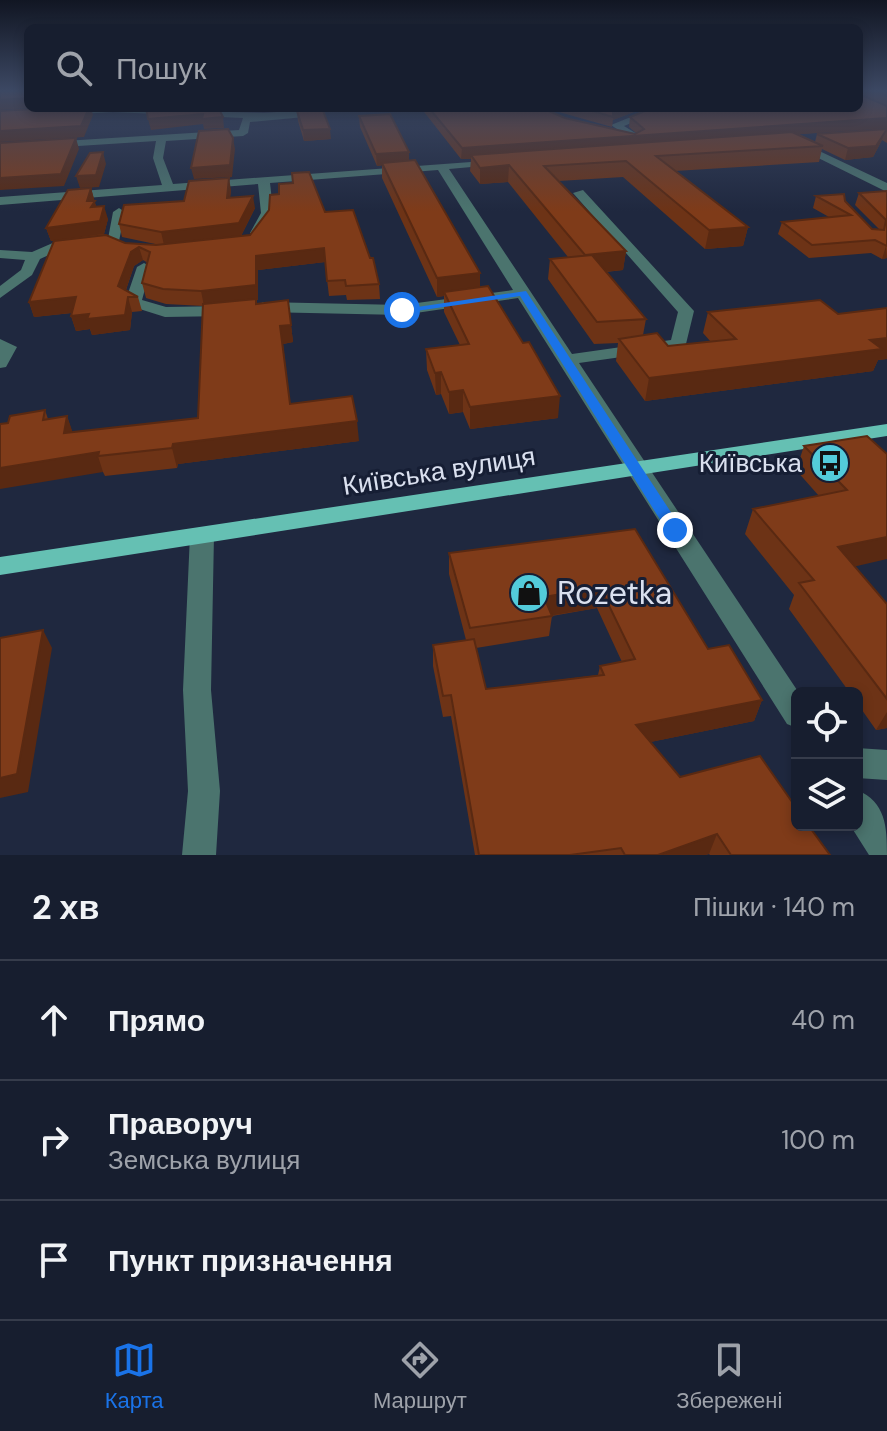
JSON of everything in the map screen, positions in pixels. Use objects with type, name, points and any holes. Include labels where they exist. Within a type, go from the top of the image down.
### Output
[{"type":"main road","name":"Київська вулиця","points":[[0,566],[887,430]]},
{"type":"street","points":[[106,144],[110,131]]},
{"type":"street","points":[[0,148],[106,144],[243,131]]},
{"type":"street","points":[[624,131],[634,139]]},
{"type":"street","points":[[607,133],[634,139],[660,151],[629,153]]},
{"type":"street","points":[[162,137],[158,158],[169,188]]},
{"type":"street","points":[[777,142],[824,139]]},
{"type":"street","points":[[792,141],[887,188]]},
{"type":"street","points":[[0,201],[503,162]]},
{"type":"street","points":[[441,166],[791,706]]},
{"type":"street","points":[[247,243],[263,226],[267,213],[264,180]]},
{"type":"street","points":[[565,360],[679,344],[686,311],[579,193]]},
{"type":"street","points":[[99,242],[119,212]]},
{"type":"street","points":[[0,254],[34,256],[60,245],[99,242],[129,250]]},
{"type":"street","points":[[0,292],[27,272],[34,256]]},
{"type":"street","points":[[144,267],[133,302],[165,312],[205,314],[277,306],[402,310],[522,293]]},
{"type":"street","points":[[0,344],[8,347],[0,363]]},
{"type":"street","points":[[199,855],[204,791],[197,690],[202,535]]},
{"type":"street","points":[[863,763],[887,765]]},
{"type":"street","points":[[863,815],[887,852]]},
{"type":"building","points":[[199,131],[229,131],[233,138],[230,165],[191,168]]},
{"type":"building","points":[[366,131],[398,131],[409,152],[376,154]]},
{"type":"building","points":[[448,131],[621,131],[635,134],[641,131],[704,131],[462,148]]},
{"type":"building","points":[[886,131],[876,146],[848,148],[817,134]]},
{"type":"building","points":[[792,132],[823,146],[656,156],[748,227],[709,230],[626,161],[544,166],[626,251],[585,255],[509,165],[480,168],[471,155]]},
{"type":"building","points":[[76,138],[61,174],[0,178],[0,143]]},
{"type":"building","points":[[103,152],[96,175],[76,176],[90,153]]},
{"type":"building","points":[[415,160],[480,273],[437,278],[382,163]]},
{"type":"building","points":[[309,172],[325,212],[353,210],[370,258],[373,258],[379,284],[346,286],[345,280],[327,281],[324,248],[256,256],[256,285],[201,291],[163,289],[142,283],[150,252],[139,247],[131,252],[118,286],[138,297],[128,297],[125,315],[87,319],[89,314],[71,316],[76,297],[29,302],[54,241],[106,235],[125,243],[156,245],[250,235],[269,210],[270,195],[279,194],[279,184],[293,183],[292,173]]},
{"type":"building","points":[[229,178],[227,198],[253,196],[239,223],[161,232],[119,224],[124,205],[184,201],[189,181]]},
{"type":"building","points":[[91,188],[87,201],[95,201],[91,207],[104,206],[100,221],[46,228],[68,190]]},
{"type":"building","points":[[887,191],[887,246],[875,240],[812,245],[782,222],[851,215],[816,196],[844,194],[845,201],[872,229],[884,230],[886,220],[859,193]]},
{"type":"building","points":[[592,255],[646,319],[597,322],[550,259]]},
{"type":"building","points":[[488,286],[523,343],[529,342],[560,396],[470,407],[463,390],[449,392],[441,372],[435,373],[426,349],[469,344],[444,292]]},
{"type":"building","points":[[256,299],[256,304],[288,300],[291,325],[280,326],[290,404],[352,396],[357,421],[173,444],[172,448],[98,456],[99,452],[0,468],[0,424],[8,423],[10,416],[45,410],[43,420],[67,416],[64,433],[198,418],[203,304]]},
{"type":"building","points":[[820,300],[838,314],[887,308],[887,338],[870,340],[882,349],[649,378],[619,339],[657,333],[668,346],[736,339],[708,312]]},
{"type":"building","points":[[867,436],[887,454],[887,537],[838,547],[887,604],[887,699],[799,583],[814,580],[753,509],[847,490],[804,446]]},
{"type":"building","points":[[635,529],[708,649],[729,645],[762,700],[636,725],[680,777],[760,756],[791,800],[791,831],[812,831],[830,855],[731,855],[717,834],[658,855],[625,855],[621,848],[570,855],[479,855],[451,695],[443,696],[433,645],[474,639],[486,689],[604,675],[600,666],[635,659],[600,587],[544,597],[552,616],[470,628],[449,553]]},
{"type":"building","points":[[43,630],[17,774],[0,778],[0,638]]},
{"type":"place","name":"Київська","points":[[830,463]]},
{"type":"place","name":"Rozetka","points":[[529,593]]},
{"type":"route","points":[[402,310],[522,293],[675,530]]}]
